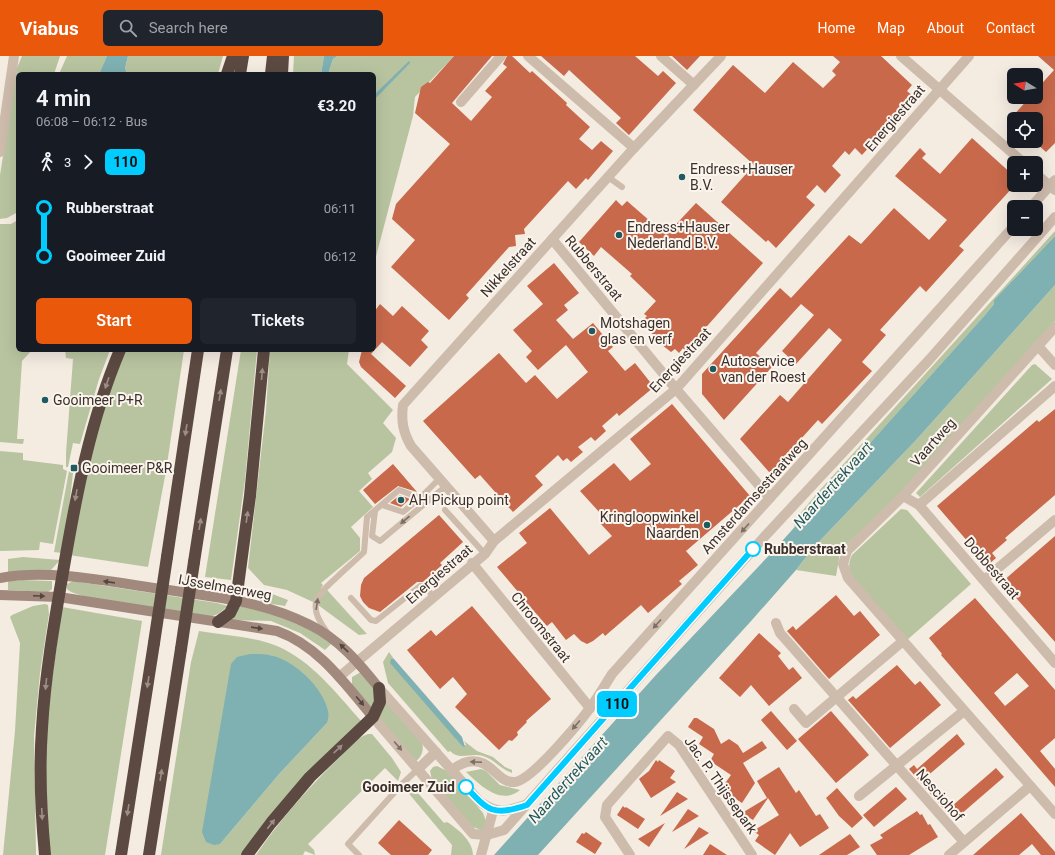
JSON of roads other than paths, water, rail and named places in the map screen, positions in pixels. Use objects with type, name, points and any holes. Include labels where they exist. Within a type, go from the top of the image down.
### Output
[{"type":"highway","points":[[228,72],[233,56]]},
{"type":"highway","points":[[240,72],[243,56]]},
{"type":"highway","points":[[270,72],[273,56]]},
{"type":"highway","points":[[282,72],[284,56]]},
{"type":"highway","points":[[45,855],[41,797],[42,728],[62,575],[78,487],[90,438],[96,416],[119,352]]},
{"type":"highway","points":[[121,855],[198,352]]},
{"type":"highway","points":[[149,855],[227,352]]},
{"type":"highway","points":[[218,622],[230,613],[236,601],[250,496],[264,352]]},
{"type":"highway","points":[[247,855],[271,823],[310,777],[373,717],[380,702],[379,688]]},
{"type":"main road","name":"IJsselmeerweg","points":[[0,578],[62,575],[236,601],[270,608],[294,617],[332,638],[358,662],[379,688]]},
{"type":"main road","points":[[0,595],[59,597],[266,629],[287,635],[315,652],[339,677],[373,717]]},
{"type":"street","points":[[0,152],[14,56]]},
{"type":"street","points":[[461,102],[502,56]]},
{"type":"street","points":[[528,56],[634,148]]},
{"type":"street","points":[[661,56],[694,85]]},
{"type":"street","name":"Nikkelstraat","points":[[443,483],[411,446],[404,434],[402,419],[403,405],[634,148],[721,56]]},
{"type":"street","points":[[901,56],[1016,156]]},
{"type":"street","name":"Energiestraat","points":[[339,677],[472,563],[485,554],[494,541],[676,389],[969,56]]},
{"type":"street","points":[[1038,200],[1053,186],[1043,179]]},
{"type":"street","points":[[373,717],[473,834],[487,835],[504,830],[765,536],[929,360],[1055,217]]},
{"type":"street","name":"Amsterdamsestraatweg","points":[[452,771],[456,766],[475,761],[488,766],[506,780],[515,782],[522,780],[538,767],[590,708],[612,674],[1007,234]]},
{"type":"street","name":"Rubberstraat","points":[[552,239],[676,389],[770,498]]},
{"type":"street","name":"Vaartweg","points":[[903,641],[848,578],[844,564],[847,551],[903,496],[1055,327]]},
{"type":"street","points":[[1038,346],[1055,364]]},
{"type":"street","points":[[919,505],[1055,386]]},
{"type":"street","points":[[443,483],[494,541]]},
{"type":"street","name":"Dobbestraat","points":[[903,496],[919,505],[1053,658]]},
{"type":"street","points":[[984,580],[1055,520]]},
{"type":"street","name":"Chroomstraat","points":[[472,563],[590,708]]},
{"type":"street","name":"Nesciohof","points":[[776,623],[780,633],[964,842]]},
{"type":"street","points":[[794,709],[806,723],[903,641],[1055,814]]},
{"type":"street","name":"IJsselmeerweg","points":[[379,688],[480,802],[492,811]]},
{"type":"street","points":[[896,766],[964,711]]},
{"type":"street","name":"Jac. P. Thijssepark","points":[[630,855],[606,816],[608,806],[668,736],[679,745],[752,855]]},
{"type":"street","points":[[418,769],[436,752]]},
{"type":"street","name":"Nesciohof","points":[[859,796],[896,766]]},
{"type":"street","points":[[949,855],[1030,786]]},
{"type":"street","points":[[481,855],[492,811],[507,812],[527,805]]},
{"type":"lane","points":[[608,177],[622,187]]},
{"type":"lane","points":[[382,505],[403,512],[420,498],[443,483]]},
{"type":"lane","points":[[375,511],[372,536],[380,541],[443,483]]},
{"type":"lane","points":[[332,638],[317,617],[316,603],[322,590],[364,552],[367,517],[399,490],[420,498]]},
{"type":"lane","points":[[445,510],[485,554]]},
{"type":"lane","points":[[351,598],[370,620],[376,621],[420,586],[424,586],[434,597]]},
{"type":"lane","points":[[359,855],[348,844],[402,784],[418,769]]},
{"type":"water","points":[[107,56],[128,56],[125,68],[126,72],[100,72]]},
{"type":"water","points":[[324,56],[337,56],[333,59],[329,72],[321,72]]},
{"type":"water","points":[[409,61],[410,63],[376,98],[376,93]]},
{"type":"water","name":"Naardertrekvaart","points":[[1055,236],[1055,285],[917,439],[813,548],[796,570],[752,620],[538,855],[494,855],[656,675],[775,549],[985,315],[994,304],[994,300]]},
{"type":"water","points":[[250,654],[267,655],[278,658],[297,668],[306,676],[320,693],[328,711],[328,719],[327,723],[280,773],[220,844],[214,845],[206,842],[202,832],[231,664],[237,657]]},
{"type":"water","points":[[391,659],[394,659],[462,737],[465,747],[462,746],[390,663]]},
{"type":"place","name":"Endress+Hauser B.V.","points":[[682,177]]},
{"type":"place","name":"Endress+Hauser Nederland B.V.","points":[[619,235]]},
{"type":"place","name":"Motshagen glas en verf","points":[[592,331]]},
{"type":"place","name":"Autoservice van der Roest","points":[[713,369]]},
{"type":"place","name":"Gooimeer P+R","points":[[45,400]]},
{"type":"place","name":"Gooimeer P&R","points":[[74,468]]},
{"type":"place","name":"AH Pickup point","points":[[401,500]]},
{"type":"place","name":"Kringloopwinkel Naarden","points":[[707,525]]},
{"type":"place","name":"Rubberstraat","points":[[753,549]]},
{"type":"place","name":"Gooimeer Zuid","points":[[466,787]]}]
